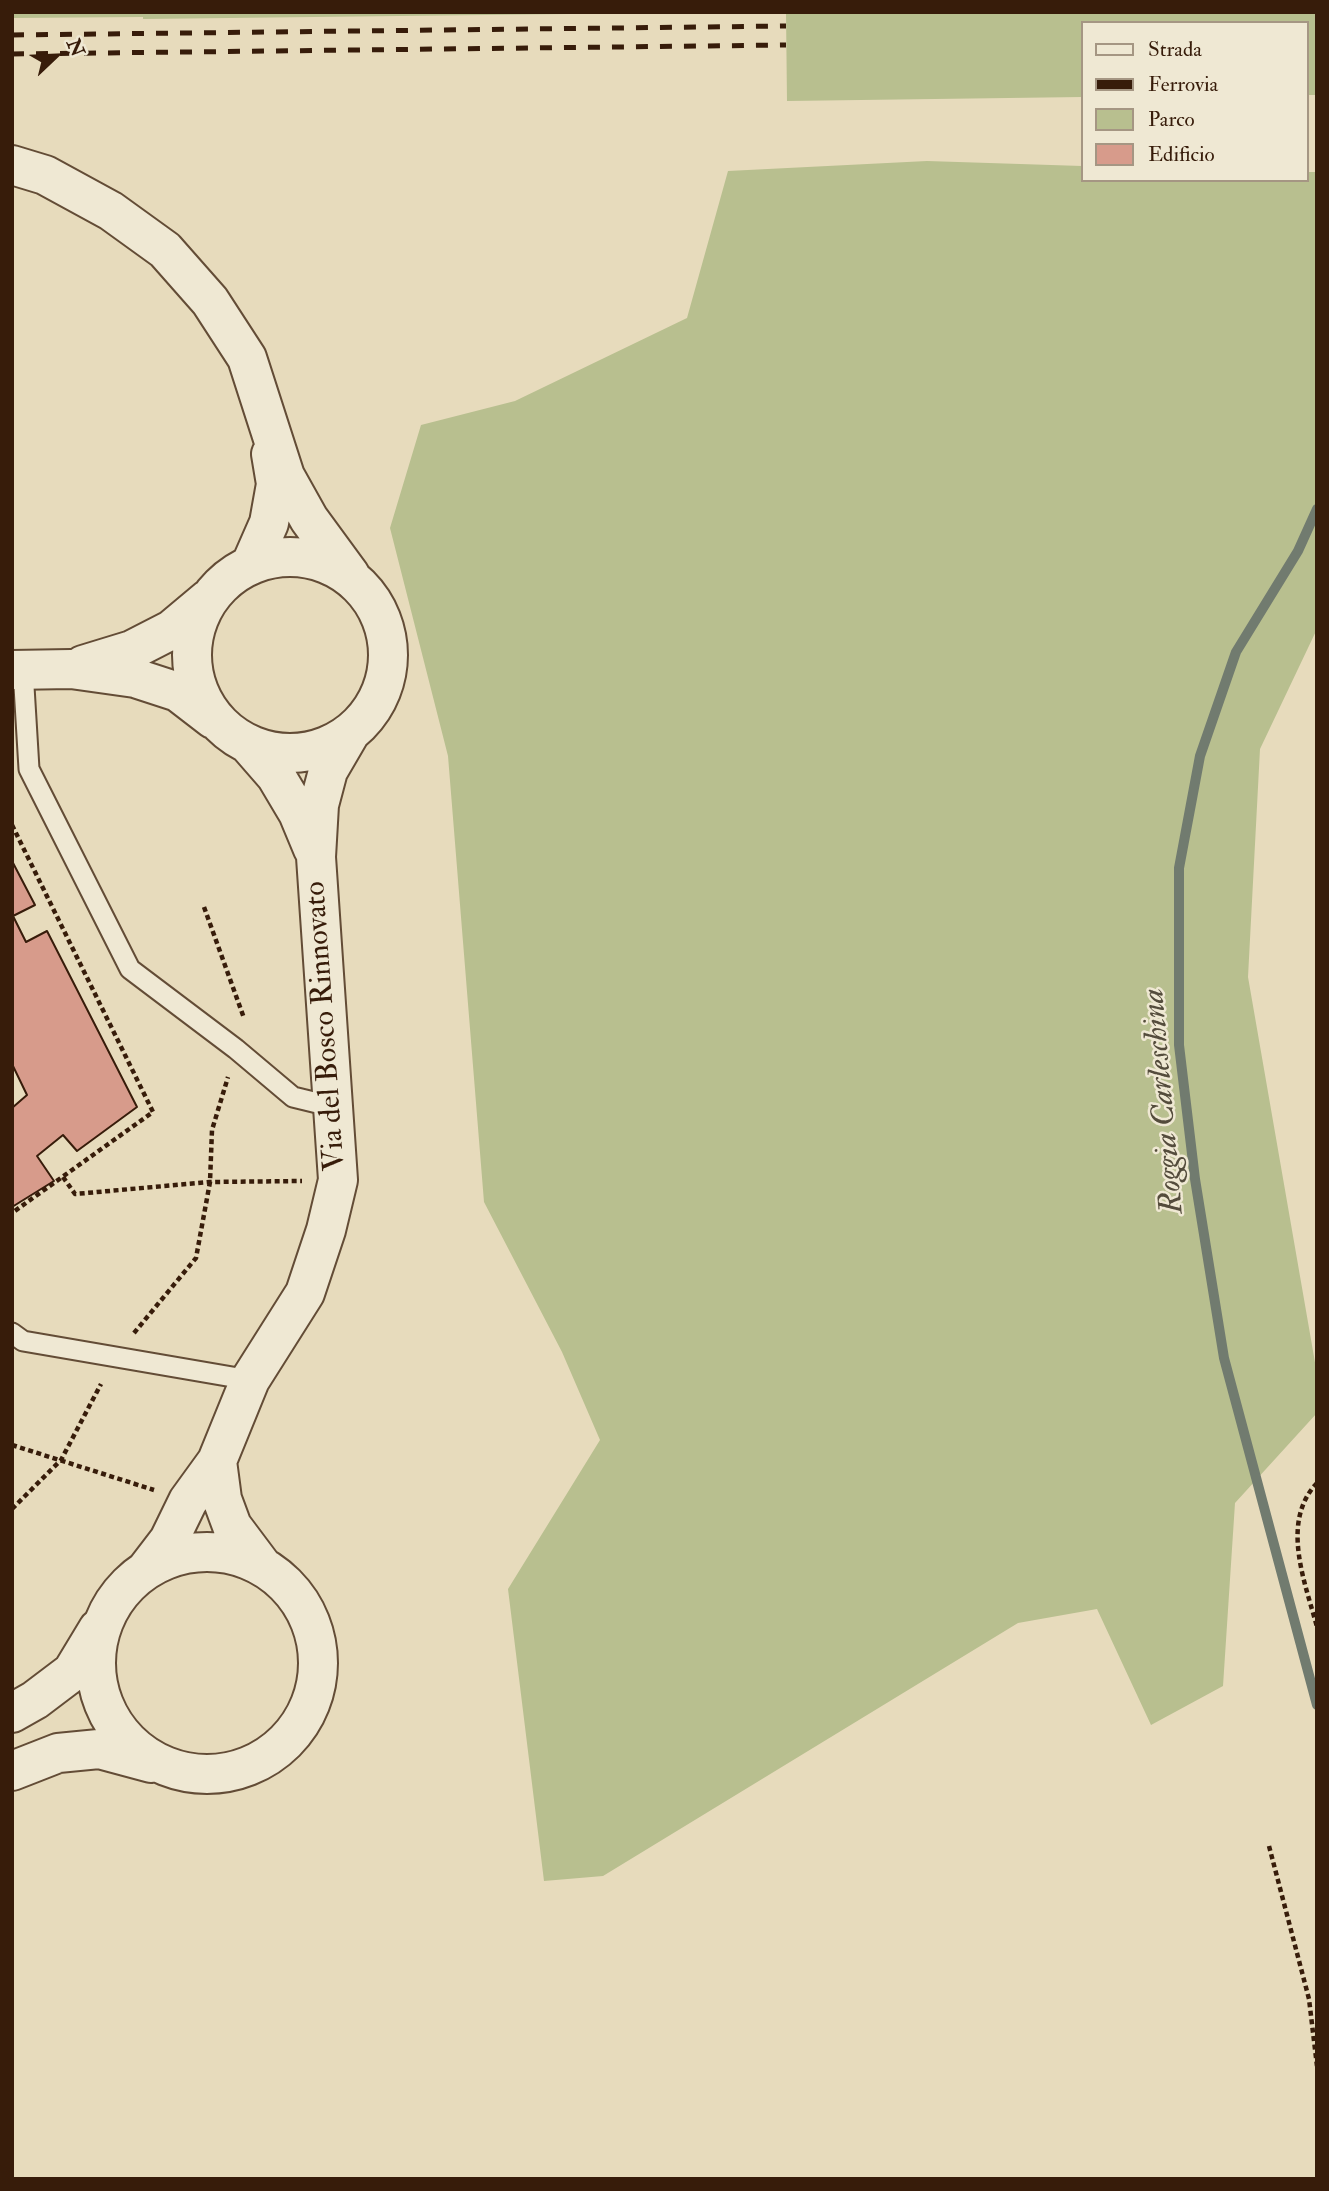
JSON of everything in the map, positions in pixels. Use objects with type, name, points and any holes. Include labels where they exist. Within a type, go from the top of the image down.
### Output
[{"type":"street","points":[[12,165],[45,175],[111,211],[165,250],[210,301],[247,358],[285,476],[309,519],[373,602],[385,629],[389,658],[383,688],[369,714],[349,735],[326,747],[300,754],[274,753],[235,735],[178,692],[135,678],[71,669],[18,670]]},
{"type":"street","points":[[251,564],[269,523],[276,484],[266,417]]},
{"type":"street","points":[[71,669],[132,650],[171,630],[228,578],[251,564],[277,557],[304,557],[330,565],[354,579]]},
{"type":"street","points":[[209,598],[195,629],[192,663],[201,696],[235,735]]},
{"type":"street","name":"Via del Bosco Rinnovato","points":[[235,735],[276,776],[299,813],[316,857]]},
{"type":"street","name":"Via del Bosco Rinnovato","points":[[146,1570],[169,1540],[188,1502],[217,1461],[250,1380],[305,1293],[326,1230],[338,1180],[316,857],[319,805],[328,771],[349,735]]},
{"type":"street","name":"Via del Bosco Rinnovato","points":[[217,1461],[222,1499],[232,1526],[262,1566]]},
{"type":"street","points":[[12,1713],[35,1700],[72,1672],[123,1590],[146,1570],[183,1554],[223,1553],[262,1566],[290,1589],[310,1619],[318,1654],[316,1691],[301,1724],[277,1751],[245,1769],[209,1775],[173,1769],[99,1749],[58,1752],[12,1771]]},
{"type":"street","points":[[106,1616],[96,1652],[99,1690],[114,1724],[139,1752],[173,1769]]},
{"type":"lane","points":[[18,670],[29,769],[130,969],[236,1049],[293,1097],[334,1107]]},
{"type":"lane","points":[[12,1332],[23,1341],[250,1380]]},
{"type":"path","points":[[12,825],[153,1112],[12,1213]]},
{"type":"path","points":[[12,1509],[61,1460],[114,1358],[195,1258],[210,1182],[212,1130],[245,1021],[204,907]]},
{"type":"path","points":[[63,1177],[75,1194],[210,1182],[338,1180]]},
{"type":"path","points":[[12,1445],[188,1502]]},
{"type":"path","points":[[1317,1483],[1298,1514],[1297,1538],[1301,1567],[1317,1627]]},
{"type":"path","points":[[1269,1846],[1309,1999],[1317,2066]]},
{"type":"green space","points":[[12,12],[742,12],[143,19],[12,18]]},
{"type":"green space","points":[[786,12],[1317,12],[1317,95],[1308,95],[1308,21],[1080,21],[1080,97],[787,101]]},
{"type":"green space","points":[[927,161],[1080,166],[1080,182],[1308,182],[1308,172],[1317,172],[1317,629],[1260,749],[1248,977],[1317,1374],[1317,1413],[1235,1503],[1223,1686],[1151,1725],[1097,1609],[1018,1623],[603,1876],[544,1881],[508,1589],[600,1440],[562,1352],[484,1202],[448,756],[390,528],[421,425],[515,401],[687,318],[728,171]]},
{"type":"building","points":[[12,861],[35,905],[13,916],[26,942],[47,931],[137,1107],[77,1151],[63,1135],[37,1156],[54,1181],[12,1207],[12,1108],[27,1095],[12,1064]]},
{"type":"waterway","name":"Roggia Carleschina","points":[[1317,509],[1298,551],[1236,652],[1200,756],[1179,868],[1179,1045],[1195,1179],[1224,1358],[1317,1705]]},
{"type":"railway","points":[[12,35],[786,26]]},
{"type":"railway","points":[[12,54],[786,45]]}]
